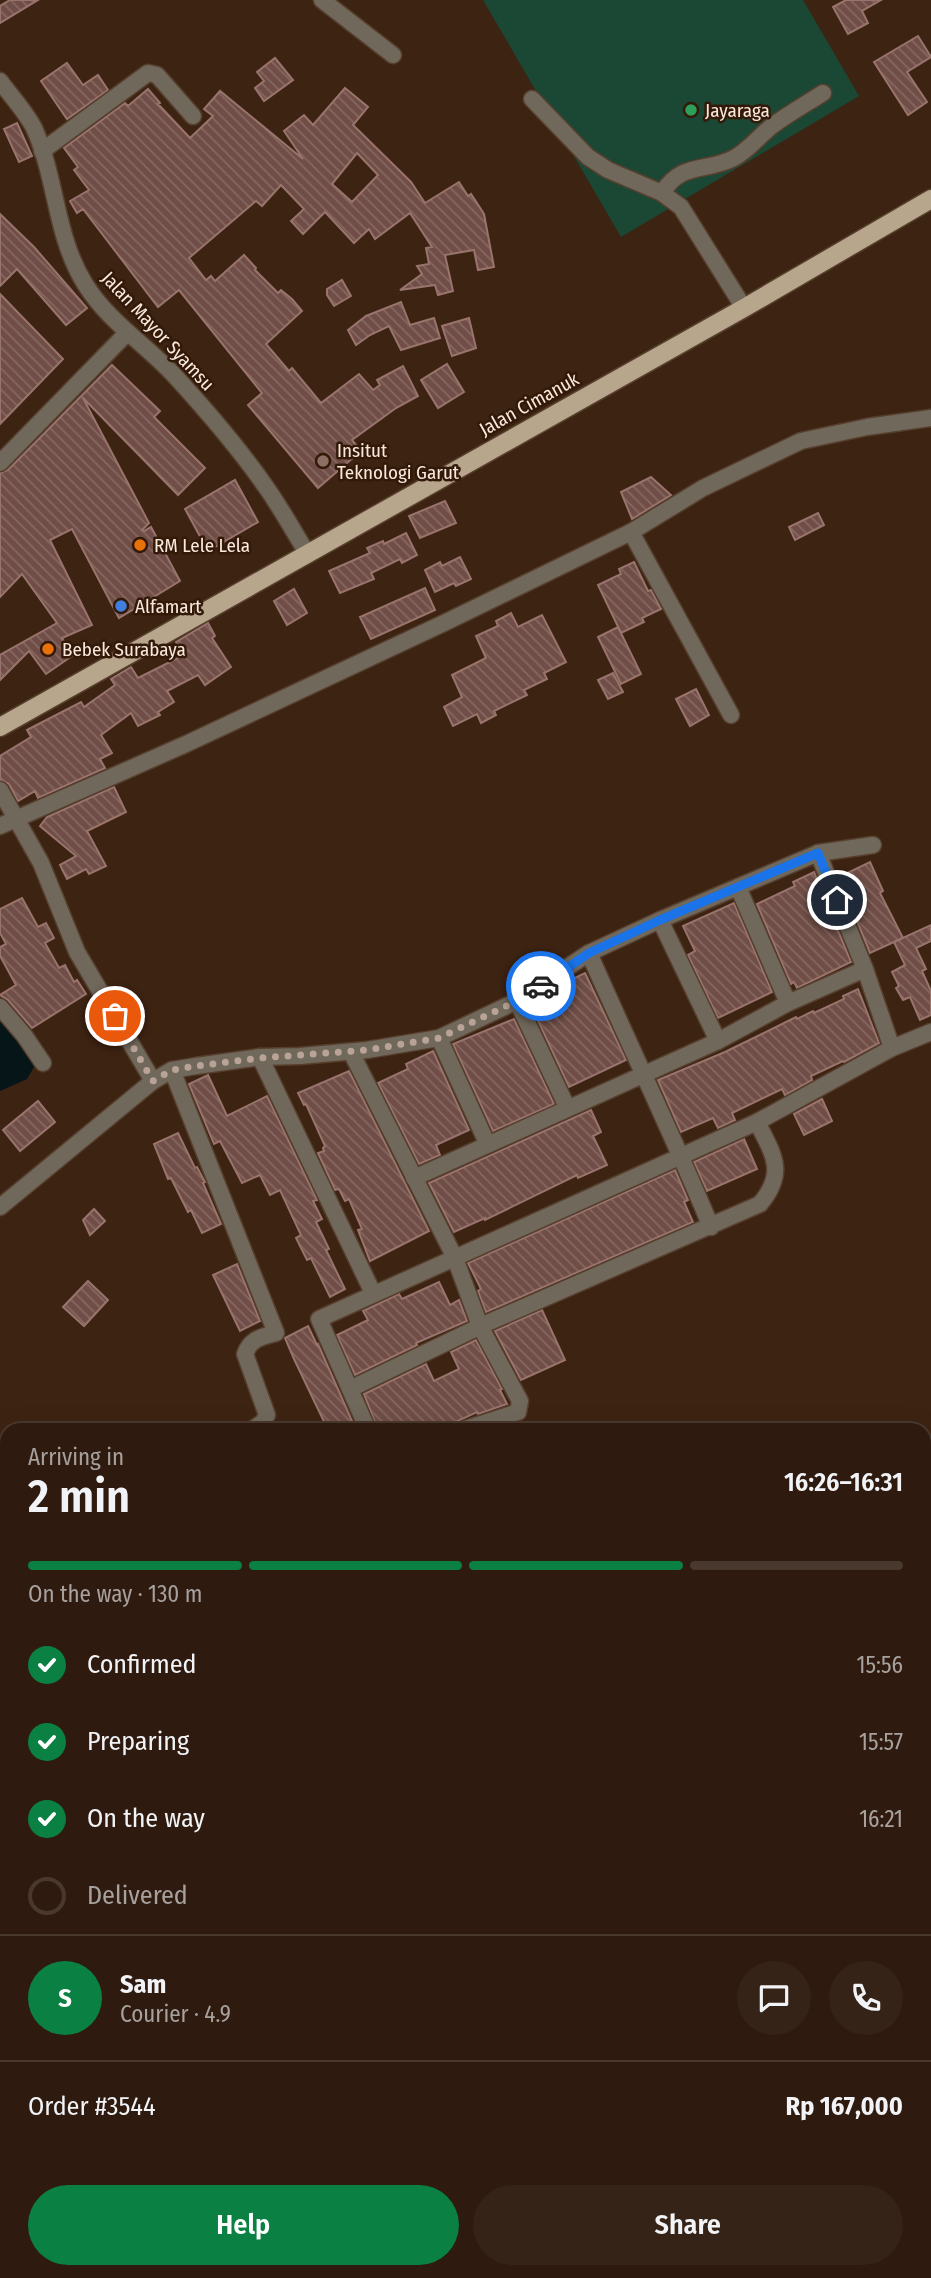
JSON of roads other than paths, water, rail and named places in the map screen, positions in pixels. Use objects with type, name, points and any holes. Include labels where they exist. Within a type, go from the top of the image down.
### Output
[{"type":"main road","name":"Jalan Cimanuk","points":[[0,727],[931,200]]},
{"type":"street","points":[[322,0],[393,55]]},
{"type":"street","points":[[43,151],[148,73],[157,75],[193,116]]},
{"type":"street","name":"Jalan Mayor Syamsu","points":[[0,81],[33,126],[43,151],[64,241],[86,286],[127,333],[172,373],[230,440],[268,490],[307,553]]},
{"type":"street","points":[[662,193],[670,180],[683,172],[736,157],[771,127],[823,93]]},
{"type":"street","points":[[532,99],[589,157],[608,170],[662,193],[681,207],[744,308]]},
{"type":"street","points":[[4,452],[127,333]]},
{"type":"street","points":[[0,826],[186,744],[444,623],[631,532],[703,488],[801,441],[867,427],[931,418]]},
{"type":"street","points":[[631,532],[731,715]]},
{"type":"street","points":[[0,790],[41,863],[77,952],[153,1081]]},
{"type":"street","points":[[0,1207],[153,1081],[172,1070],[260,1058],[351,1052],[439,1038],[517,1001],[589,953],[660,920],[818,853],[873,845]]},
{"type":"street","points":[[818,853],[865,969],[892,1048]]},
{"type":"street","points":[[738,887],[788,1003]]},
{"type":"street","points":[[660,920],[718,1041]]},
{"type":"street","points":[[589,953],[711,1227]]},
{"type":"street","points":[[414,1178],[718,1041],[788,1003],[865,969]]},
{"type":"street","points":[[517,1001],[567,1107]]},
{"type":"street","points":[[0,1007],[43,1063]]},
{"type":"street","points":[[365,1423],[319,1320],[373,1293],[757,1122],[892,1048],[931,1032]]},
{"type":"street","points":[[439,1038],[487,1143]]},
{"type":"street","points":[[351,1052],[456,1258],[480,1326],[520,1401],[518,1412],[484,1423]]},
{"type":"street","points":[[260,1058],[373,1293]]},
{"type":"street","points":[[172,1070],[276,1333],[254,1340],[245,1354],[267,1415],[262,1423]]},
{"type":"street","points":[[349,1389],[480,1326],[760,1204],[775,1182],[776,1167],[757,1122]]},
{"type":"place","name":"Jayaraga","points":[[691,110]]},
{"type":"place","name":"Insitut Teknologi Garut","points":[[323,461]]},
{"type":"place","name":"RM Lele Lela","points":[[140,545]]},
{"type":"place","name":"Alfamart","points":[[121,606]]},
{"type":"place","name":"Bebek Surabaya","points":[[48,649]]}]
